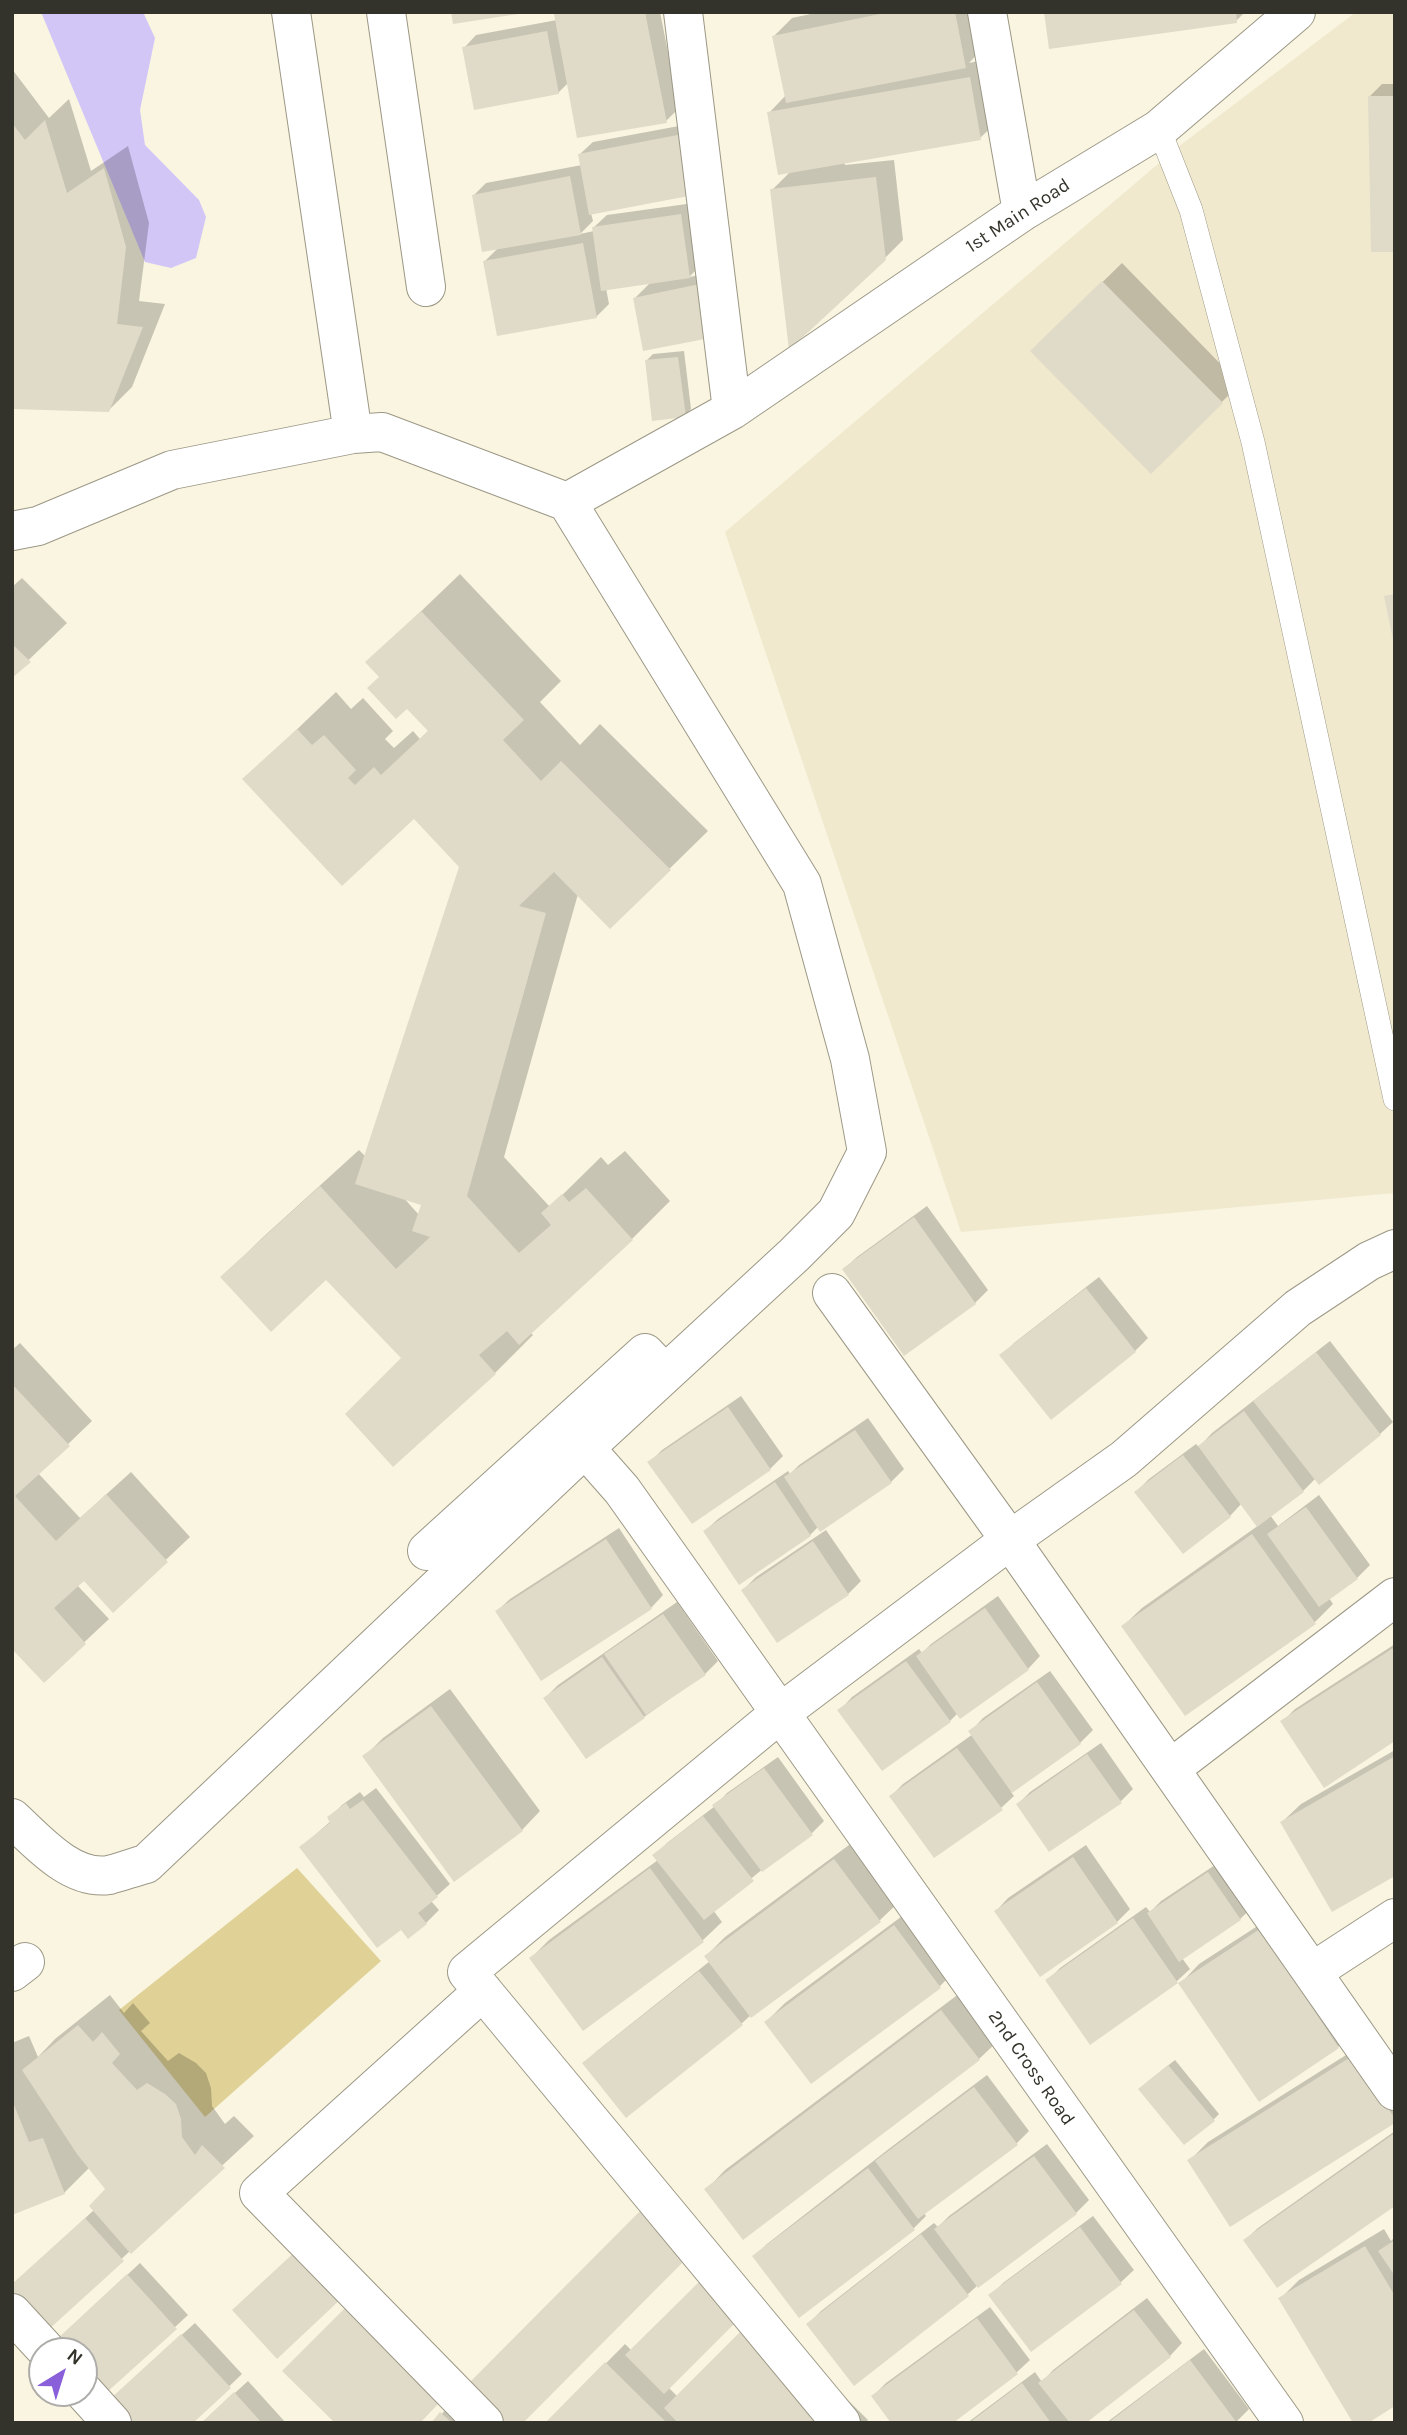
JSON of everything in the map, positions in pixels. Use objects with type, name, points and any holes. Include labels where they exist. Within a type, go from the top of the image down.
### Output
[{"type":"street","points":[[291,12],[353,434]]},
{"type":"street","points":[[386,12],[426,287]]},
{"type":"street","points":[[684,12],[732,410]]},
{"type":"street","points":[[987,12],[1022,212]]},
{"type":"street","name":"1st Main Road","points":[[567,502],[732,410],[1022,212],[1159,129],[1296,12]]},
{"type":"street","points":[[12,531],[38,526],[172,470],[353,434],[382,432],[567,502],[802,884],[850,1059],[866,1153],[836,1213],[146,1864],[106,1875],[78,1871],[45,1848],[12,1818]]},
{"type":"street","points":[[841,2423],[467,1972],[779,1714],[1010,1540],[1124,1459],[1297,1308],[1369,1261],[1395,1249]]},
{"type":"street","points":[[832,1293],[1010,1540],[1395,2091]]},
{"type":"street","points":[[427,1551],[645,1353],[665,1374]]},
{"type":"street","name":"2nd Cross Road","points":[[585,1448],[622,1490],[1284,2423]]},
{"type":"street","points":[[1170,1769],[1395,1597]]},
{"type":"street","points":[[1312,1972],[1395,1918]]},
{"type":"street","points":[[483,1991],[259,2193],[484,2423]]},
{"type":"street","points":[[12,2314],[34,2337]]},
{"type":"lane","points":[[1159,129],[1191,210],[1254,442],[1395,1099]]},
{"type":"shaded area","points":[[41,12],[143,12],[155,38],[140,110],[145,145],[199,200],[206,217],[196,258],[171,268],[145,262]]},
{"type":"shaded area","points":[[1356,12],[1395,12],[1395,1193],[961,1232],[725,532],[1178,147]]},
{"type":"shaded area","points":[[297,1868],[381,1961],[205,2117],[119,2010]]},
{"type":"building","points":[[451,12],[518,12],[518,14],[453,24]]},
{"type":"building","points":[[645,12],[667,123],[577,138],[554,14]]},
{"type":"building","points":[[890,12],[955,12],[966,68],[786,103],[772,36]]},
{"type":"building","points":[[1044,12],[1236,12],[1237,23],[1049,49]]},
{"type":"building","points":[[547,31],[559,94],[474,110],[462,47]]},
{"type":"building","points":[[970,77],[981,140],[778,175],[767,112]]},
{"type":"building","points":[[1368,96],[1395,96],[1395,252],[1371,252]]},
{"type":"building","points":[[45,120],[67,193],[104,168],[126,247],[117,324],[143,327],[109,412],[12,409],[12,123],[25,140]]},
{"type":"building","points":[[683,134],[694,195],[589,215],[578,154]]},
{"type":"building","points":[[570,176],[581,235],[482,252],[472,195]]},
{"type":"building","points":[[876,177],[886,260],[789,350],[770,189]]},
{"type":"building","points":[[681,214],[690,278],[601,291],[592,227]]},
{"type":"building","points":[[583,243],[597,318],[497,336],[483,261]]},
{"type":"building","points":[[1102,281],[1223,403],[1151,474],[1030,351]]},
{"type":"building","points":[[700,284],[710,338],[643,351],[633,298]]},
{"type":"building","points":[[678,357],[686,417],[652,421],[645,360]]},
{"type":"building","points":[[1395,594],[1395,643],[1394,644],[1384,596]]},
{"type":"building","points":[[421,611],[524,720],[503,740],[541,781],[561,761],[671,870],[610,929],[554,872],[519,906],[546,913],[467,1196],[519,1253],[551,1225],[541,1213],[562,1194],[569,1202],[586,1188],[633,1240],[519,1345],[507,1331],[479,1355],[496,1374],[393,1467],[345,1414],[401,1358],[326,1280],[271,1332],[220,1277],[320,1186],[396,1269],[430,1237],[412,1231],[421,1205],[355,1184],[459,867],[414,819],[342,886],[242,779],[297,729],[312,745],[324,735],[356,770],[348,778],[355,785],[374,767],[381,775],[428,731],[407,709],[396,719],[367,688],[379,677],[365,662]]},
{"type":"building","points":[[12,644],[31,662],[12,678]]},
{"type":"building","points":[[914,1217],[976,1304],[904,1356],[842,1269]]},
{"type":"building","points":[[1086,1288],[1136,1352],[1051,1420],[999,1355]]},
{"type":"building","points":[[1316,1352],[1381,1435],[1319,1485],[1253,1401]]},
{"type":"building","points":[[12,1384],[70,1446],[15,1496],[56,1541],[106,1494],[168,1562],[113,1613],[84,1581],[54,1608],[86,1644],[44,1683],[12,1649]]},
{"type":"building","points":[[728,1407],[771,1470],[692,1524],[647,1462]]},
{"type":"building","points":[[1244,1411],[1304,1492],[1257,1527],[1198,1446]]},
{"type":"building","points":[[855,1430],[892,1483],[820,1532],[784,1477]]},
{"type":"building","points":[[1183,1455],[1231,1517],[1183,1554],[1134,1492]]},
{"type":"building","points":[[775,1482],[811,1536],[739,1585],[703,1531]]},
{"type":"building","points":[[1306,1507],[1358,1579],[1319,1607],[1267,1534]]},
{"type":"building","points":[[1252,1534],[1316,1624],[1185,1716],[1121,1626]]},
{"type":"building","points":[[606,1539],[652,1609],[541,1681],[495,1611]]},
{"type":"building","points":[[813,1541],[849,1595],[777,1643],[741,1590]]},
{"type":"building","points":[[985,1608],[1029,1670],[960,1719],[916,1656]]},
{"type":"building","points":[[663,1614],[706,1675],[646,1715],[604,1654]]},
{"type":"building","points":[[1395,1647],[1395,1741],[1324,1788],[1280,1721]]},
{"type":"building","points":[[602,1657],[645,1718],[586,1759],[543,1698]]},
{"type":"building","points":[[906,1661],[951,1722],[882,1771],[837,1710]]},
{"type":"building","points":[[1037,1682],[1081,1744],[1012,1793],[968,1731]]},
{"type":"building","points":[[431,1706],[523,1831],[454,1882],[362,1756]]},
{"type":"building","points":[[957,1748],[1003,1810],[934,1858],[889,1796]]},
{"type":"building","points":[[1087,1754],[1122,1803],[1049,1852],[1016,1804]]},
{"type":"building","points":[[1395,1756],[1395,1876],[1332,1912],[1280,1822]]},
{"type":"building","points":[[764,1768],[813,1835],[762,1872],[712,1805]]},
{"type":"building","points":[[363,1800],[438,1897],[418,1913],[427,1924],[408,1939],[401,1930],[377,1948],[299,1847],[330,1823],[327,1817],[346,1803],[350,1809]]},
{"type":"building","points":[[703,1816],[754,1881],[704,1920],[652,1855]]},
{"type":"building","points":[[1073,1857],[1118,1923],[1040,1977],[994,1911]]},
{"type":"building","points":[[834,1859],[881,1922],[751,2018],[704,1956]]},
{"type":"building","points":[[650,1868],[704,1942],[583,2031],[529,1958]]},
{"type":"building","points":[[1208,1872],[1241,1920],[1179,1962],[1147,1913]]},
{"type":"building","points":[[1133,1918],[1178,1983],[1090,2045],[1045,1980]]},
{"type":"building","points":[[894,1925],[941,1988],[811,2084],[764,2022]]},
{"type":"building","points":[[1260,1929],[1339,2048],[1259,2102],[1178,1983]]},
{"type":"building","points":[[699,1971],[743,2025],[626,2118],[582,2063]]},
{"type":"building","points":[[941,2010],[980,2060],[743,2240],[704,2189]]},
{"type":"building","points":[[78,2025],[93,2042],[102,2032],[120,2054],[112,2063],[137,2090],[147,2083],[176,2104],[181,2119],[182,2137],[195,2155],[202,2145],[225,2168],[131,2254],[89,2206],[105,2189],[77,2154],[22,2070]]},
{"type":"building","points":[[1354,2055],[1395,2123],[1230,2227],[1187,2160]]},
{"type":"building","points":[[1168,2065],[1215,2121],[1184,2145],[1138,2089]]},
{"type":"building","points":[[974,2087],[1018,2145],[918,2219],[875,2161]]},
{"type":"building","points":[[12,2100],[29,2142],[43,2138],[65,2194],[12,2215]]},
{"type":"building","points":[[1395,2133],[1395,2206],[1277,2288],[1243,2240]]},
{"type":"building","points":[[1034,2156],[1077,2214],[978,2288],[934,2229]]},
{"type":"building","points":[[868,2168],[915,2230],[799,2318],[752,2256]]},
{"type":"building","points":[[642,2209],[690,2255],[523,2423],[505,2423],[466,2386]]},
{"type":"building","points":[[85,2218],[124,2261],[47,2331],[12,2293],[12,2284]]},
{"type":"building","points":[[1080,2227],[1122,2284],[1031,2352],[988,2295]]},
{"type":"building","points":[[921,2234],[969,2296],[854,2386],[806,2324]]},
{"type":"building","points":[[1395,2240],[1395,2276],[1378,2251]]},
{"type":"building","points":[[1365,2246],[1395,2296],[1395,2406],[1368,2423],[1353,2423],[1278,2298]]},
{"type":"building","points":[[298,2249],[343,2297],[277,2359],[232,2310]]},
{"type":"building","points":[[127,2274],[177,2329],[106,2393],[98,2385],[98,2337],[59,2337]]},
{"type":"building","points":[[701,2280],[740,2318],[664,2394],[625,2355]]},
{"type":"building","points":[[346,2307],[441,2401],[420,2423],[335,2423],[282,2371]]},
{"type":"building","points":[[1134,2310],[1171,2357],[1086,2423],[1070,2423],[1038,2383]]},
{"type":"building","points":[[977,2318],[1018,2374],[953,2423],[891,2423],[871,2396]]},
{"type":"building","points":[[741,2331],[834,2423],[678,2423],[664,2408]]},
{"type":"building","points":[[181,2334],[231,2388],[193,2423],[132,2423],[110,2399]]},
{"type":"building","points":[[1190,2360],[1237,2423],[1108,2423]]},
{"type":"building","points":[[605,2362],[667,2423],[545,2423]]},
{"type":"building","points":[[1022,2383],[1051,2423],[969,2423]]},
{"type":"building","points":[[234,2392],[262,2423],[201,2423]]},
{"type":"building","points":[[440,2412],[452,2423],[431,2423]]}]
